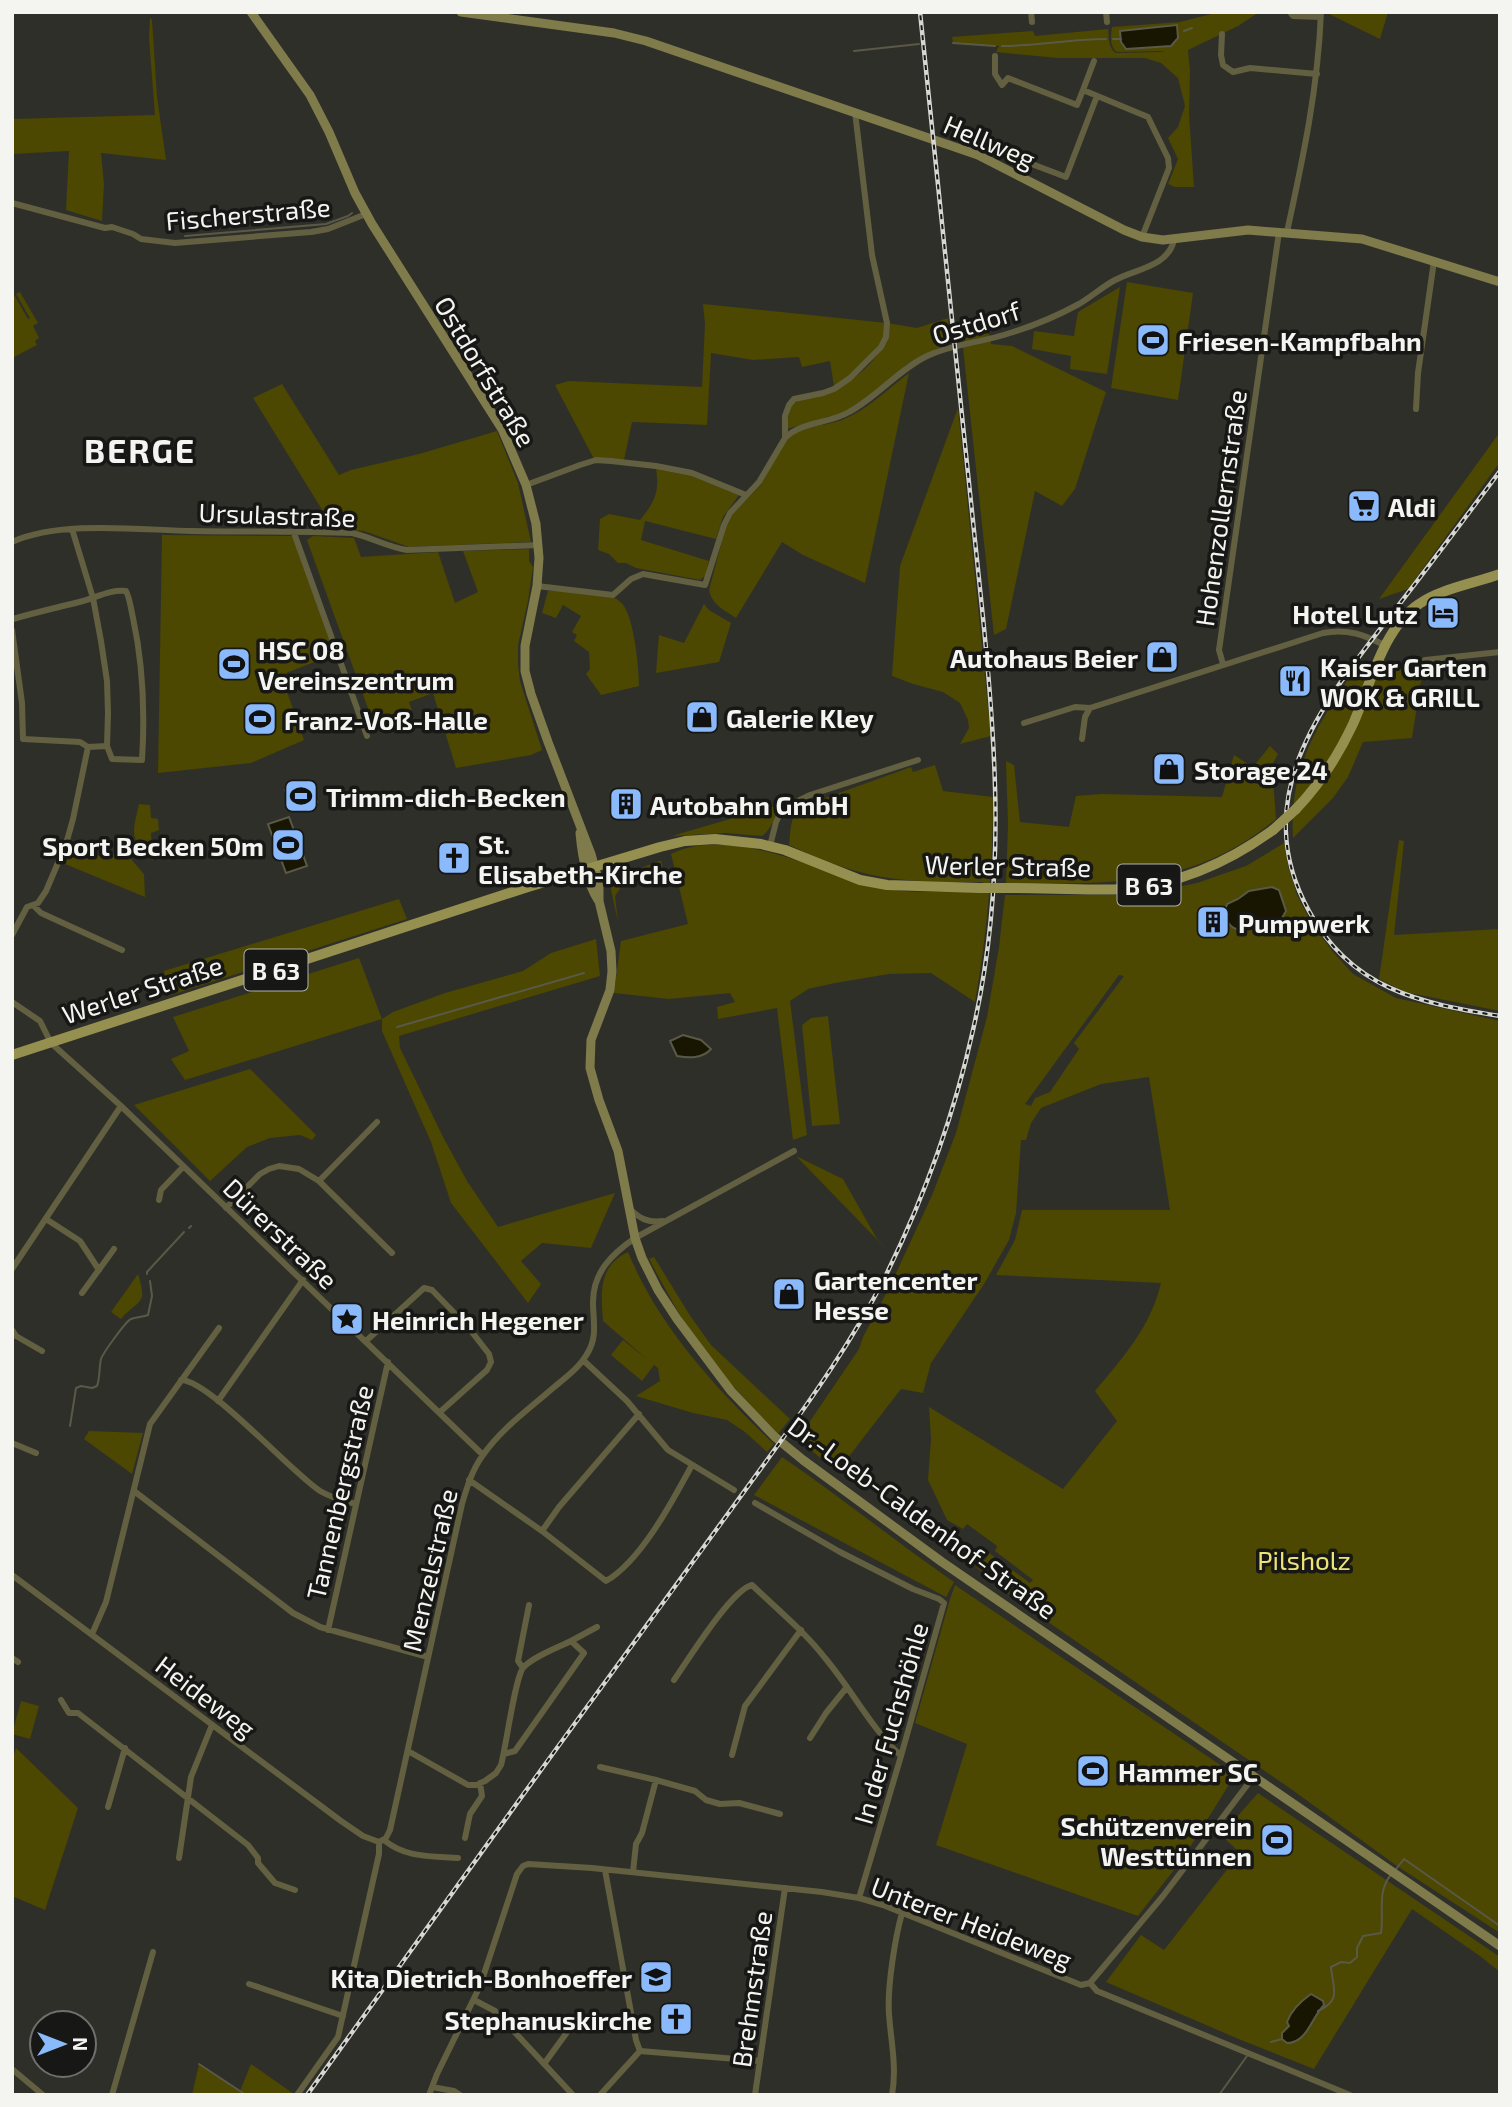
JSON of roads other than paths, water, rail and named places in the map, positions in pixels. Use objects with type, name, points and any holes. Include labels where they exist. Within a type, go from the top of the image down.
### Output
[{"type":"main road","name":"Werler Straße","points":[[12,1055],[591,868],[685,841],[738,841],[770,846],[860,880],[910,887],[1125,889],[1158,884],[1189,875],[1228,859],[1273,830],[1314,789],[1341,748],[1386,646],[1399,624],[1419,604],[1435,596],[1500,575]]},
{"type":"street","name":"Ostdorfstraße","points":[[251,12],[315,104],[366,215],[502,429],[526,485],[539,545],[537,586],[524,646],[525,671],[531,694],[588,846],[591,868]]},
{"type":"street","name":"Hellweg","points":[[461,12],[614,33],[855,112],[978,155],[1142,237],[1174,240],[1229,231],[1283,232],[1362,239],[1500,282]]},
{"type":"street","points":[[1031,12],[1032,22]]},
{"type":"street","points":[[1107,12],[1107,22]]},
{"type":"street","points":[[1290,12],[1293,16],[1320,15]]},
{"type":"street","name":"Hohenzollernstraße","points":[[1223,664],[1219,650],[1283,232],[1311,117],[1317,74],[1320,15]]},
{"type":"street","points":[[1222,34],[1223,65],[1233,72],[1251,68],[1317,74]]},
{"type":"street","points":[[995,56],[995,74],[1002,85],[1008,78],[1091,111]]},
{"type":"street","points":[[1077,105],[1094,61]]},
{"type":"street","points":[[1083,90],[1148,117],[1168,158],[1170,167],[1142,237]]},
{"type":"street","points":[[974,142],[1066,177],[1097,96]]},
{"type":"street","points":[[537,586],[613,594],[631,579],[647,574],[705,585],[730,513],[759,482],[785,438],[785,416],[789,405],[794,399],[823,393],[850,378],[881,347],[886,337],[887,323],[872,255],[855,112]]},
{"type":"street","name":"Fischerstraße","points":[[12,203],[105,228],[112,227],[141,239],[175,243],[311,232],[328,229],[366,215]]},
{"type":"street","name":"Ostdorf","points":[[785,438],[801,427],[847,414],[912,364],[928,356],[955,345],[984,341],[1020,330],[1079,304],[1116,279],[1155,265],[1172,248],[1174,240]]},
{"type":"street","points":[[1416,409],[1418,373],[1434,261]]},
{"type":"street","points":[[526,485],[596,460],[611,460],[692,474],[746,495]]},
{"type":"street","name":"Ursulastraße","points":[[12,542],[52,532],[130,529],[352,533],[393,548],[407,550],[539,545]]},
{"type":"street","points":[[12,620],[93,598],[119,590],[126,591],[140,659],[144,703],[142,760],[112,759],[107,746],[107,681],[93,598],[72,530]]},
{"type":"street","points":[[294,533],[367,736]]},
{"type":"street","points":[[12,630],[22,703],[23,739],[80,742],[88,747],[107,746]]},
{"type":"street","points":[[1024,723],[1075,707],[1090,708],[1331,631],[1357,633],[1386,646]]},
{"type":"street","points":[[1425,660],[1500,652]]},
{"type":"street","points":[[1082,739],[1085,717],[1090,708]]},
{"type":"street","points":[[12,934],[27,907],[38,903],[46,891],[66,844],[88,747]]},
{"type":"street","points":[[770,846],[776,822],[790,805],[810,795],[918,760]]},
{"type":"street","name":"Dr.-Loeb-Caldenhof-Straße","points":[[591,868],[599,883],[599,901],[611,951],[612,976],[608,999],[592,1041],[590,1068],[618,1151],[635,1238],[658,1290],[698,1349],[731,1391],[789,1450],[930,1553],[1500,1946]]},
{"type":"street","points":[[34,906],[41,913],[122,950]]},
{"type":"street","name":"Dürerstraße","points":[[12,1002],[40,1021],[51,1043],[121,1106],[483,1455]]},
{"type":"street","points":[[12,1269],[121,1106]]},
{"type":"street","points":[[319,1181],[377,1122]]},
{"type":"street","name":"Menzelstraße","points":[[297,2095],[338,2037],[382,1841],[390,1830],[469,1480],[483,1455],[501,1434],[583,1360],[593,1343],[593,1302],[597,1279],[601,1269],[614,1254],[635,1238],[794,1151]]},
{"type":"street","points":[[226,1208],[260,1174],[279,1166],[299,1169],[319,1181],[392,1253]]},
{"type":"street","points":[[159,1200],[161,1190],[183,1167]]},
{"type":"street","points":[[629,1208],[642,1219],[665,1221]]},
{"type":"street","points":[[46,1219],[80,1241],[99,1270]]},
{"type":"street","points":[[82,1293],[114,1249]]},
{"type":"street","points":[[218,1401],[303,1280]]},
{"type":"street","points":[[366,1341],[424,1288],[432,1290],[482,1345],[491,1362],[487,1370],[440,1412]]},
{"type":"street","points":[[92,1634],[106,1602],[150,1424],[219,1328]]},
{"type":"street","points":[[12,1330],[16,1336],[42,1351]]},
{"type":"street","points":[[583,1360],[628,1401],[668,1450],[734,1490]]},
{"type":"street","name":"Tannenbergstraße","points":[[328,1630],[388,1362]]},
{"type":"street","points":[[181,1380],[190,1380],[218,1401],[317,1489],[340,1501],[356,1504]]},
{"type":"street","points":[[542,1531],[559,1507],[639,1414]]},
{"type":"street","points":[[12,1443],[36,1453]]},
{"type":"street","points":[[469,1480],[542,1531],[606,1581],[615,1576],[632,1558],[671,1504],[692,1465]]},
{"type":"street","points":[[134,1490],[293,1613],[328,1630],[428,1657]]},
{"type":"street","name":"In der Fuchshöhle","points":[[755,1503],[840,1552],[944,1603],[859,1898]]},
{"type":"street","name":"Heideweg","points":[[12,1575],[358,1833],[406,1853],[458,1858]]},
{"type":"street","points":[[674,1680],[715,1622],[744,1587],[752,1586],[801,1630],[825,1657],[883,1739],[901,1756]]},
{"type":"street","points":[[523,1668],[518,1661],[529,1605]]},
{"type":"street","points":[[408,1751],[464,1783],[480,1783],[500,1769],[523,1668],[597,1627]]},
{"type":"street","points":[[732,1755],[745,1706],[801,1630]]},
{"type":"street","points":[[504,1754],[515,1751],[584,1653],[571,1641]]},
{"type":"street","points":[[810,1738],[847,1687]]},
{"type":"street","points":[[61,1700],[69,1713],[78,1713],[248,1845],[258,1858],[258,1863],[275,1882],[295,1890]]},
{"type":"street","points":[[179,1858],[191,1777],[212,1725]]},
{"type":"street","points":[[108,1807],[125,1748]]},
{"type":"street","points":[[600,1767],[695,1791],[706,1800],[720,1804],[739,1803],[780,1814]]},
{"type":"street","points":[[1090,1983],[1163,1896],[1254,1776]]},
{"type":"street","points":[[633,1872],[636,1844],[642,1833],[656,1780]]},
{"type":"street","points":[[465,1838],[470,1814],[482,1796],[480,1783]]},
{"type":"street","name":"Unterer Heideweg","points":[[474,2000],[510,1893],[519,1871],[525,1865],[532,1863],[785,1888],[859,1898],[902,1913],[1081,1985],[1090,1983],[1097,1991],[1350,2095]]},
{"type":"street","points":[[605,1870],[621,1967],[640,2051]]},
{"type":"street","name":"Brehmstraße","points":[[755,2095],[785,1888]]},
{"type":"street","points":[[892,2095],[895,2060],[888,2011],[892,1966],[902,1913]]},
{"type":"street","points":[[112,2095],[153,1952]]},
{"type":"street","points":[[250,1984],[343,2016]]},
{"type":"street","points":[[460,2095],[454,2091],[431,2091],[474,2000],[495,2011],[573,2095]]},
{"type":"street","points":[[544,2064],[581,2013]]},
{"type":"street","points":[[640,2051],[760,2061]]},
{"type":"street","points":[[600,2095],[640,2051]]},
{"type":"street","points":[[12,2069],[43,2095]]},
{"type":"waterway","points":[[1184,31],[1192,28]]},
{"type":"waterway","points":[[1002,46],[1106,39]]},
{"type":"waterway","points":[[1113,39],[1121,39]]},
{"type":"waterway","points":[[953,43],[995,46]]},
{"type":"waterway","points":[[854,51],[919,44]]},
{"type":"waterway","points":[[185,236],[326,224],[352,213]]},
{"type":"waterway","points":[[397,1027],[584,973]]},
{"type":"waterway","points":[[147,1274],[184,1232]]},
{"type":"waterway","points":[[70,1426],[76,1388],[97,1386],[101,1359],[106,1350],[131,1319],[148,1315],[152,1296],[150,1281]]},
{"type":"waterway","points":[[1396,1869],[1404,1859],[1500,1926]]},
{"type":"waterway","points":[[1318,2011],[1326,2007],[1333,1998],[1331,1967],[1341,1962],[1350,1963],[1357,1957],[1357,1948],[1363,1936],[1381,1933],[1382,1896],[1390,1876]]},
{"type":"waterway","points":[[1271,2042],[1282,2039]]},
{"type":"waterway","points":[[1219,2095],[1247,2056]]},
{"type":"waterway","points":[[199,2064],[246,2095]]},
{"type":"railway","points":[[307,2095],[831,1368],[873,1300],[899,1247],[925,1187],[957,1094],[973,1030],[990,924],[994,871],[994,767],[982,608],[920,12]]},
{"type":"railway","points":[[1500,471],[1368,644],[1320,714],[1302,750],[1290,788],[1286,828],[1291,868],[1309,911],[1326,937],[1345,958],[1367,975],[1415,998],[1500,1016]]},
{"type":"place","name":"Friesen-Kampfbahn","points":[[1153,340]]},
{"type":"place","name":"Aldi","points":[[1364,506]]},
{"type":"place","name":"Hotel Lutz","points":[[1443,613]]},
{"type":"place","name":"Autohaus Beier","points":[[1162,657]]},
{"type":"place","name":"HSC 08 Vereinszentrum","points":[[234,664]]},
{"type":"place","name":"Kaiser Garten WOK & GRILL","points":[[1295,681]]},
{"type":"place","name":"Galerie Kley","points":[[702,717]]},
{"type":"place","name":"Franz-Voß-Halle","points":[[260,719]]},
{"type":"place","name":"Storage 24","points":[[1169,769]]},
{"type":"place","name":"Trimm-dich-Becken","points":[[301,796]]},
{"type":"place","name":"Autobahn GmbH","points":[[626,804]]},
{"type":"place","name":"Sport Becken 50m","points":[[288,845]]},
{"type":"place","name":"St. Elisabeth-Kirche","points":[[454,858]]},
{"type":"place","name":"Pumpwerk","points":[[1213,922]]},
{"type":"place","name":"Gartencenter Hesse","points":[[789,1294]]},
{"type":"place","name":"Heinrich Hegener","points":[[347,1319]]},
{"type":"place","name":"Hammer SC","points":[[1093,1771]]},
{"type":"place","name":"Schützenverein Westtünnen","points":[[1277,1840]]},
{"type":"place","name":"Kita Dietrich-Bonhoeffer","points":[[656,1977]]},
{"type":"place","name":"Stephanuskirche","points":[[676,2019]]},
{"type":"district","name":"BERGE","points":[[140,450]]},
{"type":"park label","name":"Pilsholz","points":[[1304,1559]]}]
